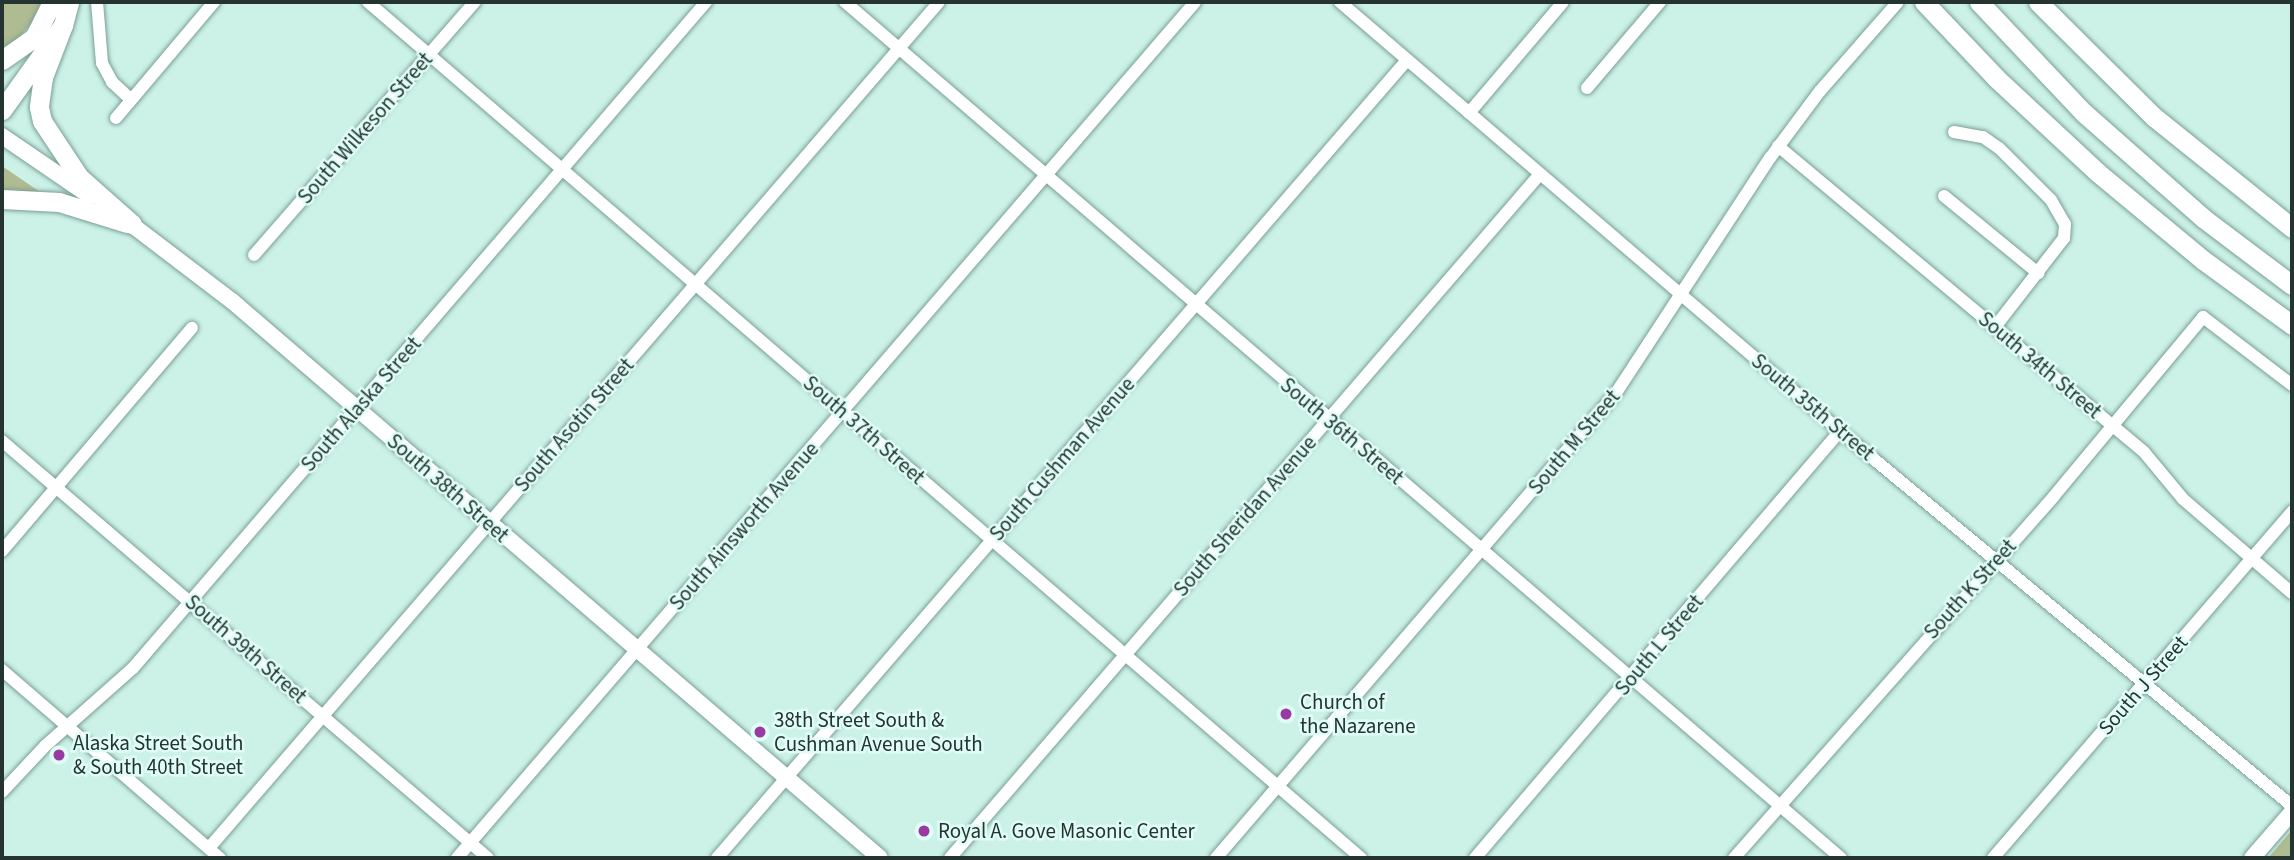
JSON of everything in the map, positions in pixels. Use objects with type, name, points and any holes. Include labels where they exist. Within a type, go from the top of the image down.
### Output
[{"type":"highway","points":[[2,60],[34,38],[52,2]]},
{"type":"highway","points":[[69,2],[43,77],[39,107],[42,121],[79,177],[132,224]]},
{"type":"highway","points":[[1924,2],[1953,34],[2106,180],[2292,325]]},
{"type":"highway","points":[[2038,2],[2154,117],[2292,228]]},
{"type":"highway","points":[[1980,3],[2104,131],[2203,218],[2292,285]]},
{"type":"highway","points":[[2,110],[63,25]]},
{"type":"highway","points":[[2,200],[59,202],[132,224]]},
{"type":"main road","name":"South 38th Street","points":[[2,136],[193,269],[880,858]]},
{"type":"main road","points":[[2252,858],[2292,812]]},
{"type":"street","points":[[97,2],[103,63],[112,82],[131,100]]},
{"type":"street","points":[[116,118],[214,2]]},
{"type":"street","name":"South 37th Street","points":[[368,2],[1361,858]]},
{"type":"street","name":"South Wilkeson Street","points":[[254,255],[475,2]]},
{"type":"street","name":"South Alaska Street","points":[[2,792],[67,726],[124,678],[706,2]]},
{"type":"street","name":"South 36th Street","points":[[845,2],[1841,858]]},
{"type":"street","name":"South Asotin Street","points":[[209,848],[939,2]]},
{"type":"street","name":"South Ainsworth Avenue","points":[[457,858],[1195,2]]},
{"type":"street","points":[[1469,113],[1563,2]]},
{"type":"street","points":[[1587,88],[1660,2]]},
{"type":"street","name":"South M Street","points":[[1216,858],[1616,393],[1778,146],[1898,2]]},
{"type":"street","name":"South 35th Street","points":[[1347,4],[1407,60],[1840,431],[2292,806]]},
{"type":"street","name":"South Cushman Avenue","points":[[717,858],[1407,60]]},
{"type":"street","points":[[1954,132],[1983,137],[1998,148],[2061,214],[2064,238],[1995,327]]},
{"type":"street","name":"South 34th Street","points":[[1778,146],[2113,425],[2156,463],[2183,499],[2292,593]]},
{"type":"street","name":"South Sheridan Avenue","points":[[950,858],[1539,174]]},
{"type":"street","points":[[1944,196],[2038,273]]},
{"type":"street","name":"South K Street","points":[[1734,858],[2113,425],[2203,317],[2292,385]]},
{"type":"street","points":[[2,551],[192,328]]},
{"type":"street","name":"South L Street","points":[[1475,858],[1840,431]]},
{"type":"street","name":"South 39th Street","points":[[2,441],[488,858]]},
{"type":"street","name":"South J Street","points":[[1993,858],[2292,511]]},
{"type":"street","points":[[2,670],[220,858]]},
{"type":"green space","points":[[2,2],[41,2],[35,19],[18,39],[2,48]]},
{"type":"green space","points":[[2,166],[43,194],[2,191]]},
{"type":"green space","points":[[2292,830],[2292,858],[2268,858]]},
{"type":"place","name":"Church of the Nazarene","points":[[1286,714]]},
{"type":"place","name":"38th Street South & Cushman Avenue South","points":[[760,732]]},
{"type":"place","name":"Alaska Street South & South 40th Street","points":[[59,755]]},
{"type":"place","name":"Royal A. Gove Masonic Center","points":[[924,831]]}]
